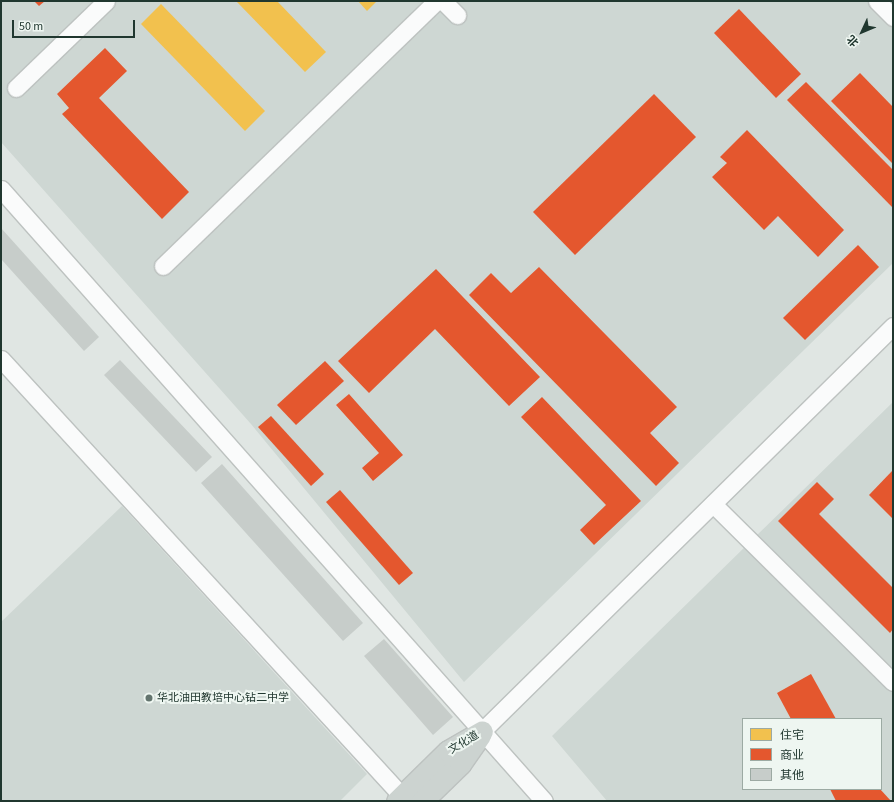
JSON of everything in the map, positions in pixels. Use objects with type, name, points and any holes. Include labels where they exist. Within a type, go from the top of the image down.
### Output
[{"type":"main road","name":"文化道","points":[[400,799],[448,751],[482,731]]},
{"type":"main road","name":"文化道","points":[[422,801],[460,764],[482,731]]},
{"type":"street","points":[[16,88],[106,1]]},
{"type":"street","points":[[163,266],[436,1]]},
{"type":"street","points":[[443,1],[456,16]]},
{"type":"street","points":[[877,1],[893,17]]},
{"type":"street","points":[[1,190],[544,801]]},
{"type":"street","points":[[482,731],[893,326]]},
{"type":"street","points":[[1,359],[400,799]]},
{"type":"street","points":[[713,504],[891,677]]},
{"type":"shaded area","points":[[1,1],[893,1],[893,263],[464,682],[251,424],[1,142]]},
{"type":"shaded area","points":[[893,402],[893,801],[607,801],[552,736]]},
{"type":"shaded area","name":"华北油田教培中心钻二中学","points":[[122,506],[367,774],[340,801],[1,801],[1,622]]},
{"type":"building: 住宅","points":[[236,1],[277,1],[326,52],[305,72]]},
{"type":"building: 住宅","points":[[358,1],[377,1],[367,11]]},
{"type":"building: 住宅","points":[[161,4],[265,111],[245,131],[141,24]]},
{"type":"building: 商业","points":[[34,1],[45,1],[39,6]]},
{"type":"building: 商业","points":[[739,9],[801,74],[776,98],[714,33]]},
{"type":"building: 商业","points":[[105,48],[127,71],[99,98],[189,192],[162,219],[62,114],[69,108],[57,94]]},
{"type":"building: 商业","points":[[860,73],[893,107],[893,164],[831,101]]},
{"type":"building: 商业","points":[[806,82],[893,170],[893,208],[787,100]]},
{"type":"building: 商业","points":[[654,94],[696,137],[575,255],[533,212]]},
{"type":"building: 商业","points":[[747,130],[844,230],[818,257],[778,216],[764,230],[712,177],[727,163],[720,157]]},
{"type":"building: 商业","points":[[858,245],[879,267],[805,340],[783,318]]},
{"type":"building: 商业","points":[[539,267],[677,407],[650,433],[679,463],[656,486],[469,295],[491,273],[511,293]]},
{"type":"building: 商业","points":[[436,269],[540,377],[509,406],[435,329],[369,393],[338,361]]},
{"type":"building: 商业","points":[[325,361],[344,381],[296,425],[277,405]]},
{"type":"building: 商业","points":[[349,394],[403,455],[373,481],[362,468],[379,453],[336,405]]},
{"type":"building: 商业","points":[[542,397],[641,501],[594,545],[580,530],[606,505],[521,417]]},
{"type":"building: 商业","points":[[271,416],[324,474],[311,486],[258,427]]},
{"type":"building: 商业","points":[[893,470],[893,519],[869,495]]},
{"type":"building: 商业","points":[[817,482],[834,499],[819,514],[893,588],[893,629],[890,633],[778,521]]},
{"type":"building: 商业","points":[[340,490],[413,573],[399,585],[326,502]]},
{"type":"building: 商业","points":[[811,674],[835,718],[790,718],[777,693]]},
{"type":"building: 商业","points":[[830,790],[881,790],[891,801],[836,801]]},
{"type":"building: 其他","points":[[1,228],[99,337],[84,351],[1,259]]},
{"type":"building: 其他","points":[[120,360],[212,457],[196,472],[104,375]]},
{"type":"building: 其他","points":[[222,464],[363,623],[343,641],[201,483]]},
{"type":"building: 其他","points":[[384,639],[453,717],[433,735],[364,656]]},
{"type":"place","name":"华北油田教培中心钻二中学","points":[[149,698]]}]
